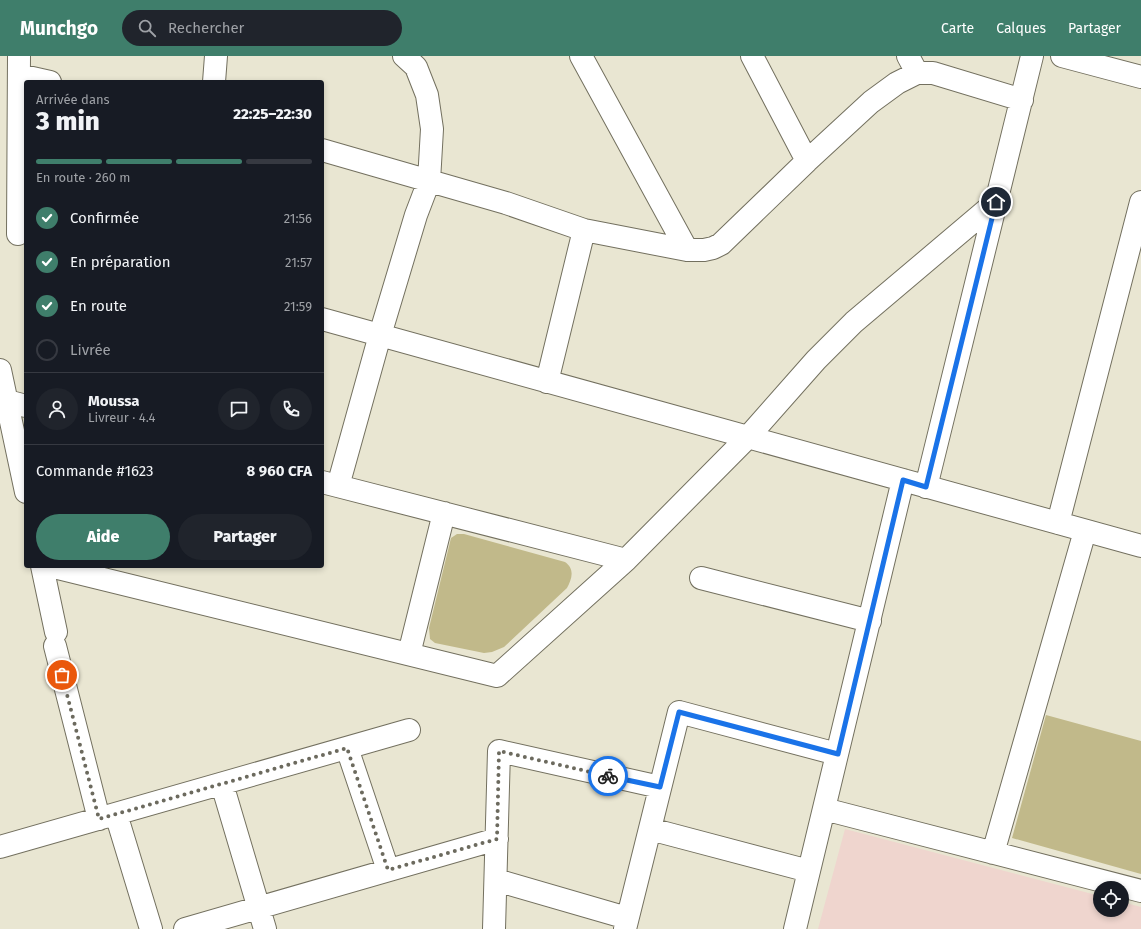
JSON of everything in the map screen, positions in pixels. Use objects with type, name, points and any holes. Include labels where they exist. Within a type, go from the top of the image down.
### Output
[{"type":"street","points":[[214,80],[216,56]]},
{"type":"street","points":[[404,56],[416,67],[427,95],[432,128],[429,181],[416,215],[380,335],[330,484],[626,560]]},
{"type":"street","points":[[581,56],[687,250]]},
{"type":"street","points":[[752,56],[808,161]]},
{"type":"street","points":[[926,487],[1032,56]]},
{"type":"street","points":[[1062,56],[1141,77]]},
{"type":"street","points":[[324,151],[506,203],[584,230],[687,250],[704,250],[721,244],[871,102],[898,83],[912,64],[933,73],[1022,100]]},
{"type":"street","points":[[15,233],[19,66],[46,80]]},
{"type":"street","points":[[66,568],[112,574],[409,654],[497,676],[626,560],[748,437],[816,360],[854,322],[996,202]]},
{"type":"street","points":[[1058,523],[1141,202]]},
{"type":"street","points":[[547,382],[584,230]]},
{"type":"street","points":[[324,320],[1141,546]]},
{"type":"street","points":[[0,370],[16,403],[24,474]]},
{"type":"street","points":[[795,929],[903,480]]},
{"type":"street","points":[[409,654],[444,513]]},
{"type":"street","points":[[993,852],[1085,531]]},
{"type":"street","points":[[42,568],[55,639],[108,817],[150,929]]},
{"type":"street","points":[[701,578],[870,621]]},
{"type":"street","points":[[496,880],[626,924],[679,712],[838,754]]},
{"type":"street","points":[[0,847],[409,730]]},
{"type":"street","points":[[347,748],[388,870]]},
{"type":"street","points":[[494,929],[499,751],[660,787]]},
{"type":"street","points":[[222,784],[265,929]]},
{"type":"street","points":[[824,809],[1141,891]]},
{"type":"street","points":[[650,829],[809,871]]},
{"type":"street","points":[[185,929],[497,839]]},
{"type":"shaded area","points":[[457,534],[464,534],[565,562],[570,568],[572,574],[567,588],[504,647],[492,652],[484,653],[435,643],[430,639],[429,628],[451,538]]},
{"type":"shaded area","points":[[1046,715],[1141,741],[1141,874],[1012,838]]},
{"type":"shaded area","points":[[845,829],[1093,894],[1093,917],[1129,917],[1129,904],[1141,907],[1141,929],[818,929]]},
{"type":"way so far","points":[[62,675],[99,819],[347,748],[388,870],[497,839],[499,751],[608,776]]},
{"type":"route","points":[[608,776],[660,787],[679,712],[838,754],[903,480],[926,487],[996,202]]}]
